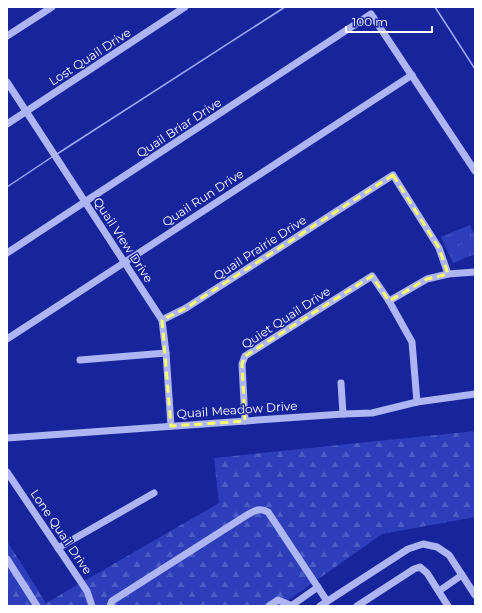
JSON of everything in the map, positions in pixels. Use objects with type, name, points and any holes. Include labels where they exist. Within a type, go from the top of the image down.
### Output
[{"type":"street","points":[[7,36],[52,7]]},
{"type":"street","name":"Lost Quail Drive","points":[[7,124],[185,7]]},
{"type":"street","name":"Quail Briar Drive","points":[[7,253],[371,14],[412,75]]},
{"type":"street","points":[[412,75],[472,158],[475,171]]},
{"type":"street","name":"Quail Run Drive","points":[[7,339],[412,75]]},
{"type":"street","name":"Quail View Drive","points":[[7,82],[162,320],[171,426]]},
{"type":"street","name":"Quail Prairie Drive","points":[[162,320],[186,308],[393,175],[439,248],[448,274]]},
{"type":"street","points":[[417,402],[412,342],[389,301],[427,279],[448,274],[475,272]]},
{"type":"street","name":"Quiet Quail Drive","points":[[245,421],[242,364],[245,356],[372,276],[389,301]]},
{"type":"street","points":[[80,360],[166,353]]},
{"type":"street","points":[[341,383],[343,414]]},
{"type":"street","name":"Quail Meadow Drive","points":[[7,438],[372,413],[417,402],[475,394]]},
{"type":"street","name":"Lone Quail Drive","points":[[7,472],[87,591],[92,606]]},
{"type":"street","points":[[58,548],[154,493]]},
{"type":"street","points":[[110,606],[112,602],[119,597],[247,515],[259,509],[268,512],[327,602]]},
{"type":"street","points":[[320,606],[408,548],[423,544],[437,547],[449,555],[475,595]]},
{"type":"street","points":[[7,559],[37,606]]},
{"type":"street","points":[[357,606],[414,569],[420,567],[427,573],[448,606]]},
{"type":"street","points":[[439,591],[462,575]]},
{"type":"street","points":[[269,606],[278,600],[291,606],[318,587]]},
{"type":"highlighted area","points":[[393,175],[439,248],[448,274],[427,279],[389,301],[372,276],[245,356],[242,364],[245,421],[171,426],[162,320],[186,308]]},
{"type":"green space","points":[[470,225],[475,237],[475,254],[453,263],[441,237]]},
{"type":"green space","points":[[466,230],[470,239],[451,247],[447,238]]},
{"type":"green space","points":[[471,241],[475,250],[456,258],[452,249]]},
{"type":"green space","points":[[475,431],[475,517],[382,534],[280,606],[7,606],[7,541],[46,603],[219,503],[214,458]]},
{"type":"waterway","points":[[57,154],[285,7]]},
{"type":"waterway","points":[[435,7],[475,69]]},
{"type":"waterway","points":[[7,187],[52,157]]}]
